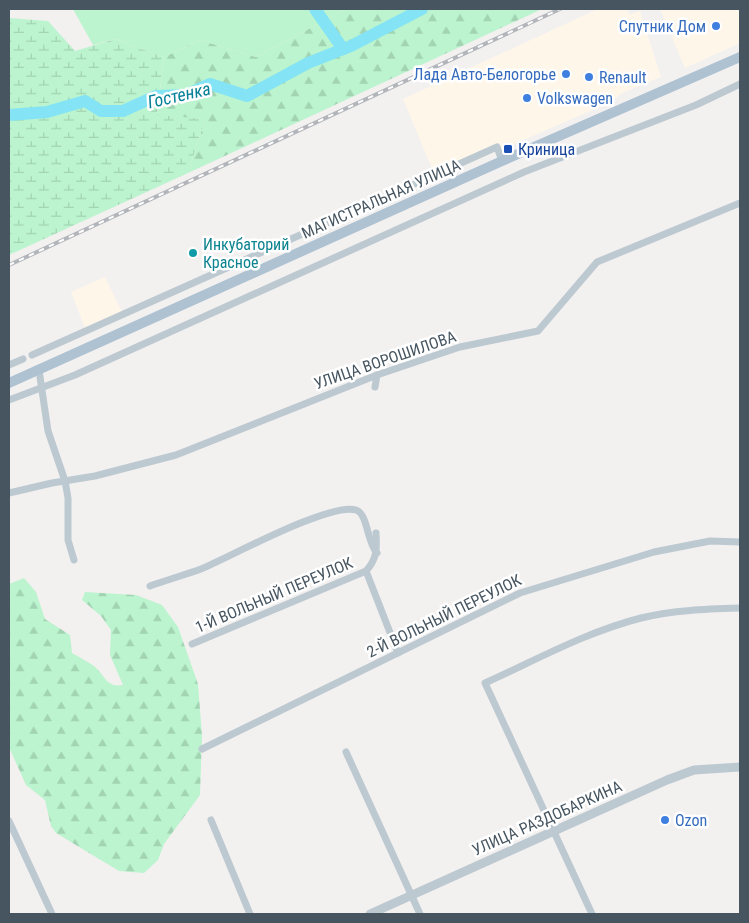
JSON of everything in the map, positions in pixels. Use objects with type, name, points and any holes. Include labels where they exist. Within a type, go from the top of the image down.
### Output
[{"type":"main road","name":"МАГИСТРАЛЬНАЯ УЛИЦА","points":[[9,383],[502,161],[740,57]]},
{"type":"street","points":[[9,400],[41,386],[75,375],[520,174],[696,105],[740,84]]},
{"type":"street","points":[[32,355],[498,147],[502,161]]},
{"type":"street","name":"УЛИЦА ВОРОШИЛОВА","points":[[9,493],[95,476],[176,454],[377,374],[460,347],[538,331],[597,262],[740,203]]},
{"type":"street","points":[[9,365],[23,358]]},
{"type":"street","points":[[39,370],[48,431],[65,481],[68,498],[68,540],[74,560]]},
{"type":"street","points":[[375,387],[377,374]]},
{"type":"street","points":[[150,586],[200,569],[296,525],[340,510],[357,510],[363,515],[371,547],[377,553]]},
{"type":"street","points":[[376,533],[377,553],[366,571],[398,654]]},
{"type":"street","name":"2-Й ВОЛЬНЫЙ ПЕРЕУЛОК","points":[[202,748],[520,593],[654,552],[710,542],[740,542]]},
{"type":"street","name":"1-Й ВОЛЬНЫЙ ПЕРЕУЛОК","points":[[192,644],[366,571]]},
{"type":"street","points":[[592,914],[485,683],[588,635],[642,618],[697,609],[740,608]]},
{"type":"street","points":[[346,752],[410,896],[420,914]]},
{"type":"street","name":"УЛИЦА РАЗДОБАРКИНА","points":[[370,914],[554,830],[694,770],[740,767]]},
{"type":"street","points":[[211,820],[250,914]]},
{"type":"street","points":[[9,821],[52,914]]},
{"type":"shaded area","points":[[598,9],[627,9],[630,15],[640,11],[661,77],[622,93],[611,102],[436,178],[403,99]]},
{"type":"shaded area","points":[[660,9],[740,9],[740,43],[685,68]]},
{"type":"shaded area","points":[[105,277],[122,312],[85,328],[71,292]]},
{"type":"green space","points":[[73,9],[346,9],[256,57],[200,40],[164,57],[115,39],[93,45]]},
{"type":"green space","points":[[346,9],[542,9],[188,173],[205,119],[157,116],[164,57],[200,40],[256,57]]},
{"type":"green space","points":[[9,18],[48,21],[75,51],[115,39],[164,57],[157,115],[205,119],[188,173],[9,255]]},
{"type":"green space","points":[[24,578],[36,592],[45,619],[70,635],[72,653],[94,666],[113,685],[123,685],[110,655],[111,630],[101,616],[82,600],[85,592],[136,595],[162,605],[178,627],[198,684],[202,735],[200,795],[164,844],[158,860],[144,873],[119,871],[56,833],[51,826],[45,800],[26,785],[9,747],[9,584]]},
{"type":"waterway","points":[[315,9],[343,49]]},
{"type":"waterway","name":"Гостенка","points":[[9,115],[47,112],[85,101],[101,111],[123,111],[156,96],[186,95],[210,84],[247,96],[308,63],[351,46],[422,9]]},
{"type":"railway","points":[[9,265],[560,9]]},
{"type":"place","name":"Спутник Дом","points":[[716,26]]},
{"type":"place","name":"Лада Авто-Белогорье","points":[[566,74]]},
{"type":"place","name":"Renault","points":[[589,77]]},
{"type":"place","name":"Volkswagen","points":[[527,98]]},
{"type":"place","name":"Криница","points":[[508,149]]},
{"type":"place","name":"Инкубаторий Красное","points":[[193,253]]},
{"type":"place","name":"Ozon","points":[[665,820]]}]
